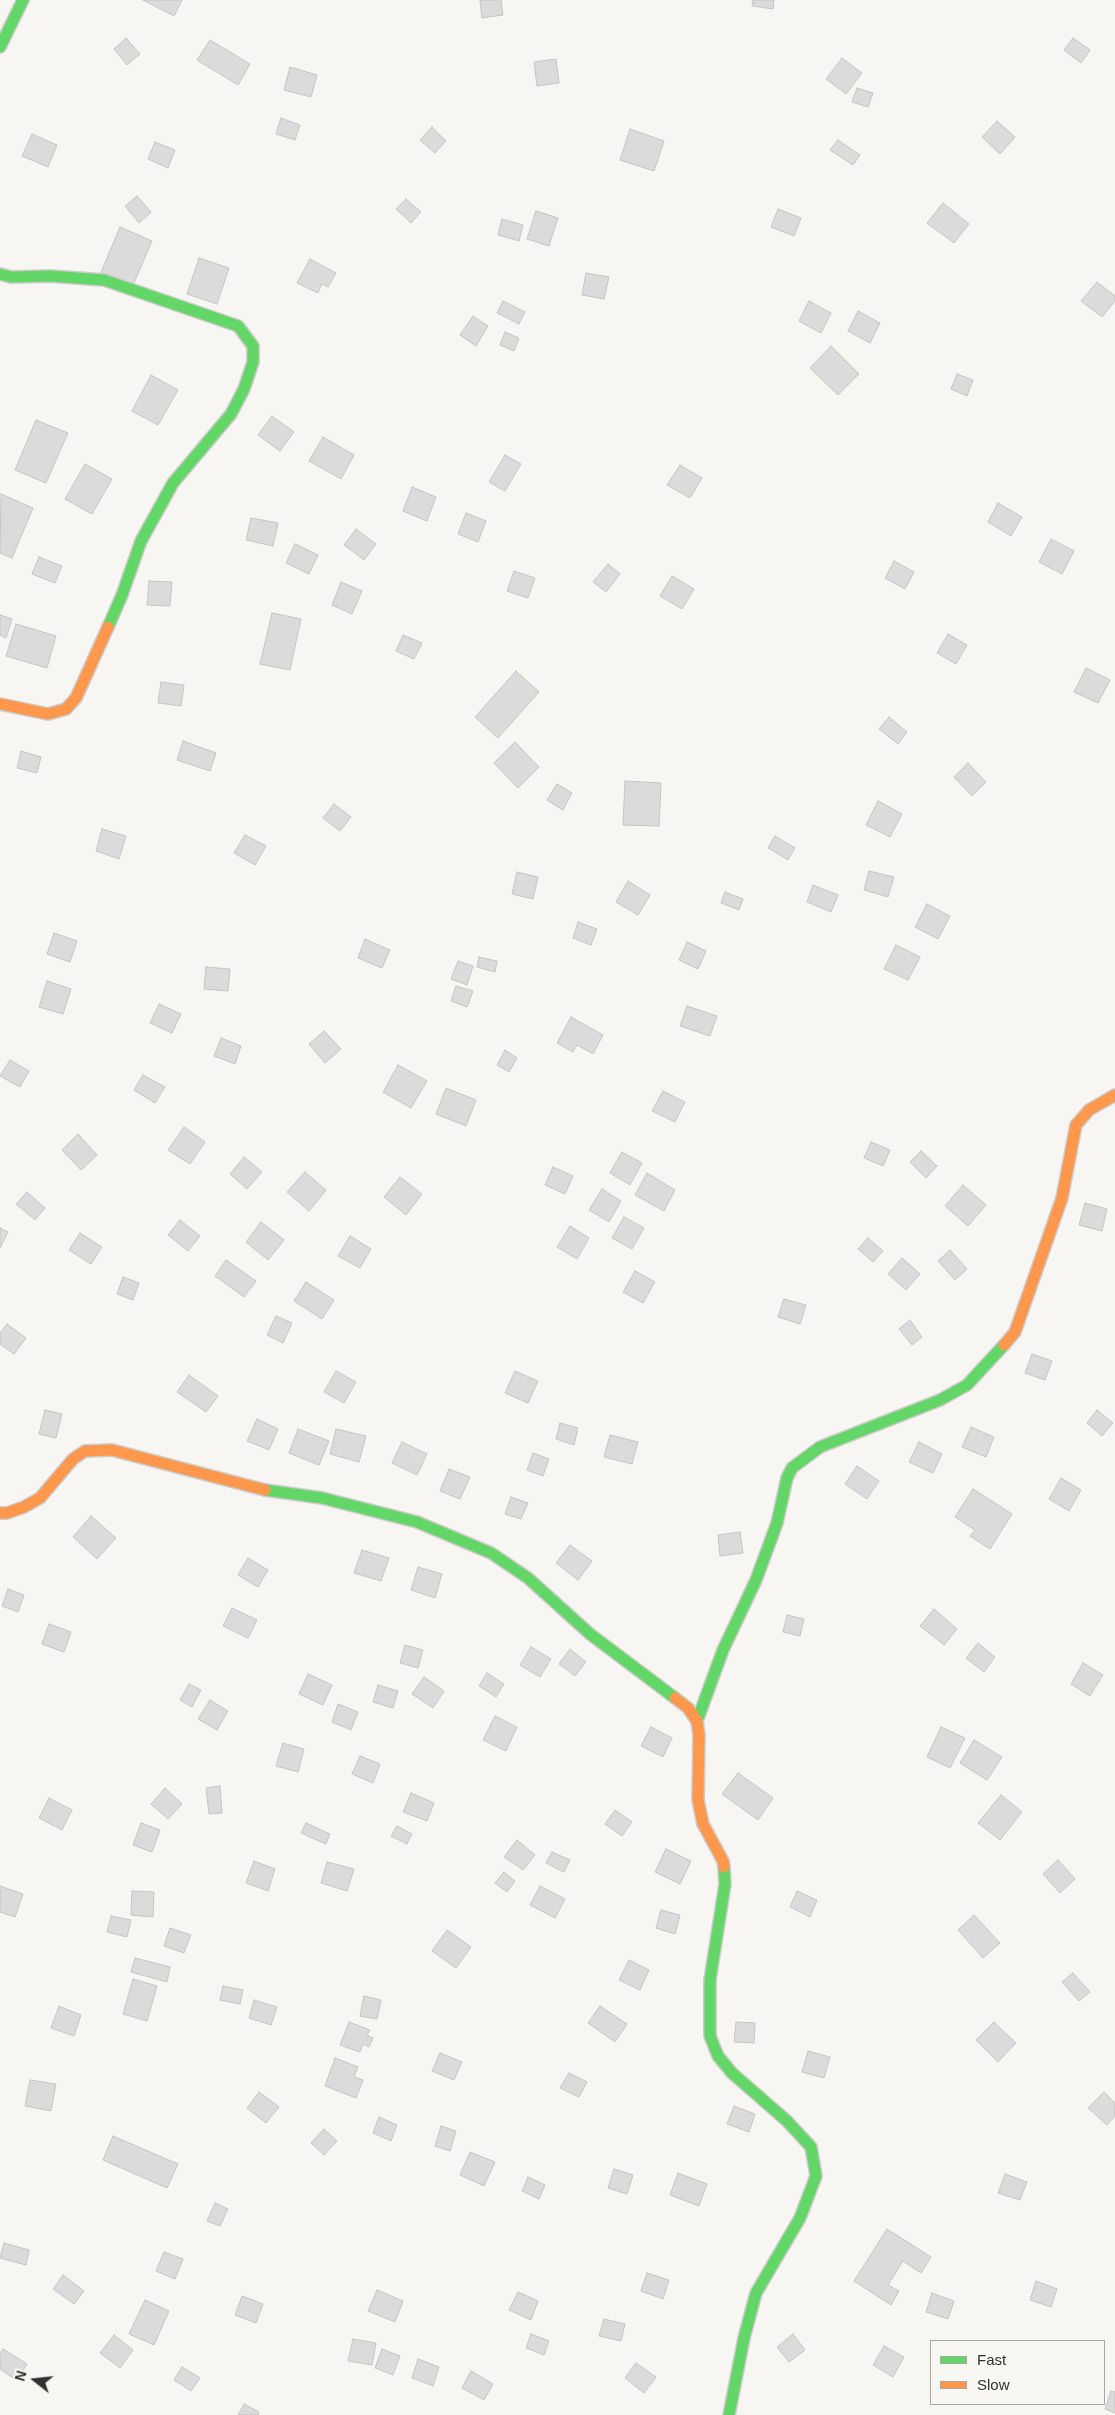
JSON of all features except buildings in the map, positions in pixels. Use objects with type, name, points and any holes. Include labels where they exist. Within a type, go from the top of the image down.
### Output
[{"type":"street","points":[[0,46],[23,0]]},
{"type":"street","points":[[0,274],[104,280],[238,326],[253,346],[253,362],[244,389],[230,414],[173,482],[140,541],[122,595],[76,698],[66,709],[48,714],[0,704]]},
{"type":"street","points":[[697,1721],[723,1650],[756,1580],[777,1523],[787,1478],[792,1468],[804,1457],[820,1447],[940,1400],[967,1385],[994,1358],[1015,1332],[1062,1198],[1076,1125],[1089,1110],[1115,1095]]},
{"type":"street","points":[[0,1513],[7,1513],[24,1507],[40,1498],[73,1459],[85,1451],[112,1450],[255,1489],[322,1498],[417,1522],[491,1553],[528,1578],[637,1672],[677,1698],[688,1708],[697,1721],[699,1735],[698,1800],[703,1824],[723,1861],[725,1884],[710,1980],[710,2036],[718,2056],[732,2073],[787,2121],[812,2147],[816,2176],[800,2218],[775,2258],[756,2294],[744,2338],[729,2415]]},
{"type":"traffic: fast","points":[[0,47],[23,0]]},
{"type":"traffic: fast","points":[[0,274],[11,277],[50,276],[104,280],[238,326],[253,346],[253,362],[244,389],[231,414],[173,483],[141,541],[122,595],[108,627]]},
{"type":"traffic: fast","points":[[697,1721],[723,1650],[756,1580],[777,1523],[787,1478],[792,1468],[820,1447],[940,1400],[967,1385],[1004,1345]]},
{"type":"traffic: fast","points":[[265,1490],[322,1498],[417,1522],[491,1553],[528,1578],[590,1634],[675,1698]]},
{"type":"traffic: fast","points":[[724,1867],[725,1884],[710,1980],[710,2036],[718,2056],[732,2073],[787,2121],[811,2147],[816,2176],[800,2218],[756,2293],[744,2338],[729,2415]]},
{"type":"traffic: slow","points":[[0,704],[48,714],[66,709],[76,698],[108,627]]},
{"type":"traffic: slow","points":[[1004,1345],[1015,1332],[1062,1198],[1076,1125],[1089,1110],[1115,1095]]},
{"type":"traffic: slow","points":[[0,1513],[7,1513],[24,1507],[40,1498],[73,1459],[85,1451],[112,1450],[265,1490]]},
{"type":"traffic: slow","points":[[675,1698],[688,1708],[697,1721],[699,1735],[698,1800],[703,1824],[723,1861],[724,1867]]}]
